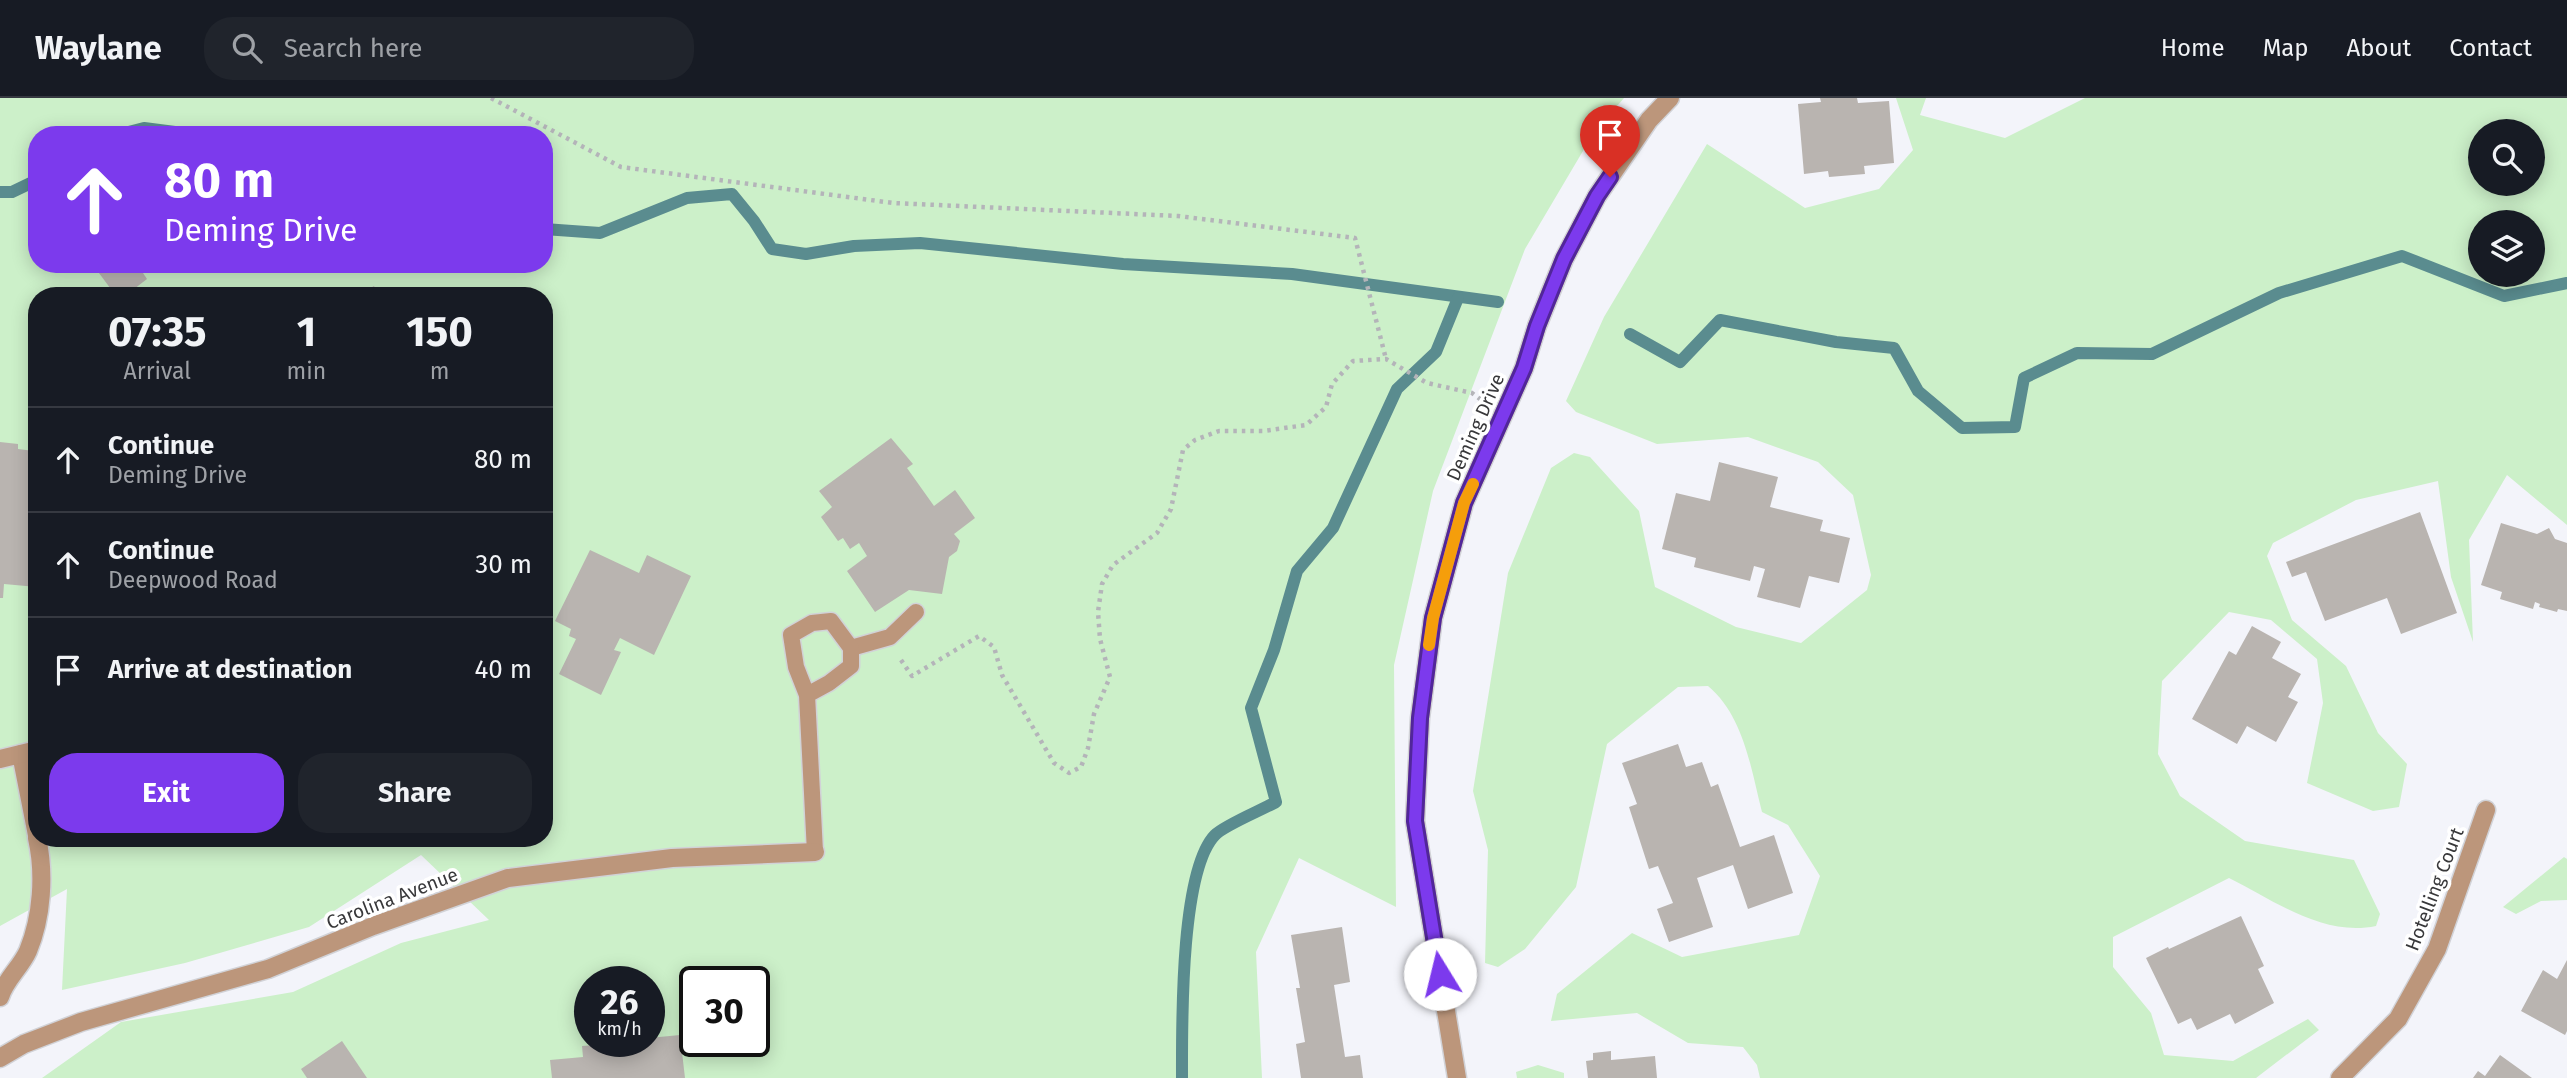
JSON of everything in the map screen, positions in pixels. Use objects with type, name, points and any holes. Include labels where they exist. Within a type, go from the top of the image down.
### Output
[{"type":"street","name":"Deming Drive","points":[[1457,1078],[1415,821],[1420,718],[1433,618],[1464,503],[1524,368],[1537,326],[1564,259],[1597,196],[1649,120],[1670,98]]},
{"type":"street","points":[[0,759],[28,752]]},
{"type":"street","name":"Hotelling Court","points":[[2340,1078],[2398,1019],[2437,949],[2486,810]]},
{"type":"street","points":[[0,997],[28,951],[37,919],[41,886],[38,847]]},
{"type":"street","name":"Carolina Avenue","points":[[0,1058],[24,1044],[81,1022],[268,969],[373,926],[508,878],[672,858],[815,852]]},
{"type":"lane","points":[[851,648],[890,637],[916,612]]},
{"type":"lane","points":[[807,695],[851,666],[851,648],[831,621],[812,623],[791,635],[796,667],[807,695],[815,852]]},
{"type":"path","points":[[491,98],[545,126]]},
{"type":"path","points":[[553,130],[621,166],[892,203],[1178,216],[1355,238],[1386,359]]},
{"type":"path","points":[[890,637],[912,676],[979,636],[994,647],[1002,675],[1054,763],[1069,773],[1081,767],[1088,748],[1094,714],[1110,677],[1100,639],[1098,612],[1102,584],[1113,565],[1157,533],[1171,509],[1183,450],[1195,440],[1219,431],[1263,431],[1306,425],[1326,407],[1332,384],[1353,360],[1386,359],[1427,383],[1472,393],[1503,415]]},
{"type":"green space","points":[[0,98],[1624,98],[1593,134],[1525,249],[1433,491],[1394,665],[1396,907],[1299,858],[1256,952],[1262,1078],[42,1078],[121,1022],[293,992],[401,943],[489,920],[421,855],[309,927],[185,963],[62,990],[67,889],[0,926]]},
{"type":"green space","points":[[1896,98],[1926,98],[1920,115],[2005,138],[2085,98],[2567,98],[2567,525],[2507,475],[2469,540],[2473,642],[2451,577],[2438,481],[2356,500],[2273,543],[2267,556],[2292,620],[2346,666],[2378,733],[2407,764],[2399,807],[2373,811],[2307,783],[2323,703],[2317,659],[2271,620],[2229,612],[2162,681],[2158,754],[2180,796],[2245,841],[2354,860],[2380,914],[2376,926],[2356,928],[2318,922],[2229,878],[2113,937],[2113,967],[2151,1013],[2164,1055],[2233,1061],[2308,1019],[2319,1030],[2256,1078],[1760,1078],[1757,1065],[1743,1047],[1688,1043],[1637,1013],[1551,1021],[1557,994],[1632,933],[1682,957],[1799,935],[1820,876],[1788,825],[1762,812],[1750,761],[1738,728],[1720,698],[1708,686],[1678,687],[1607,744],[1576,887],[1525,949],[1498,967],[1485,963],[1488,850],[1473,791],[1508,573],[1551,468],[1574,453],[1590,457],[1639,511],[1655,587],[1736,627],[1801,643],[1867,590],[1871,575],[1853,495],[1818,462],[1748,437],[1657,444],[1576,412],[1566,401],[1604,317],[1707,144],[1805,208],[1879,189],[1913,150]]},
{"type":"green space","points":[[2564,857],[2567,859],[2567,900],[2541,901],[2516,914],[2503,907]]},
{"type":"green space","points":[[1538,1065],[1564,1073],[1564,1078],[1517,1078],[1516,1072]]},
{"type":"building","points":[[1820,98],[1857,98],[1858,103],[1889,101],[1894,163],[1864,166],[1865,174],[1829,177],[1828,171],[1804,174],[1798,104],[1821,102]]},
{"type":"building","points":[[99,273],[143,273],[147,279],[137,287],[109,287]]},
{"type":"building","points":[[891,438],[913,464],[907,468],[934,506],[955,490],[975,518],[954,534],[960,541],[957,551],[949,557],[942,594],[909,590],[875,612],[847,571],[867,556],[859,543],[850,549],[843,538],[838,541],[821,517],[832,507],[819,491]]},
{"type":"building","points":[[0,442],[18,444],[18,449],[28,450],[28,586],[4,584],[3,598],[0,598]]},
{"type":"building","points":[[1719,462],[1778,477],[1770,507],[1823,520],[1820,531],[1850,538],[1839,583],[1809,576],[1800,608],[1757,597],[1765,569],[1754,566],[1750,581],[1694,567],[1696,558],[1662,549],[1676,493],[1710,501]]},
{"type":"building","points":[[2420,512],[2457,613],[2401,634],[2387,598],[2325,621],[2306,572],[2292,577],[2286,562]]},
{"type":"building","points":[[2501,523],[2537,534],[2549,528],[2555,539],[2567,543],[2567,611],[2558,609],[2557,612],[2539,607],[2540,604],[2535,602],[2533,609],[2500,599],[2502,592],[2481,585]]},
{"type":"building","points":[[590,550],[639,573],[647,555],[691,576],[654,655],[620,638],[614,650],[621,652],[601,695],[559,674],[576,639],[569,636],[571,629],[555,621]]},
{"type":"building","points":[[2252,626],[2281,642],[2272,658],[2301,674],[2288,697],[2298,702],[2276,742],[2247,726],[2237,744],[2192,719],[2229,651],[2236,655]]},
{"type":"building","points":[[1678,744],[1686,767],[1702,762],[1711,787],[1718,784],[1740,847],[1774,835],[1793,893],[1748,909],[1733,865],[1697,878],[1713,927],[1669,942],[1657,909],[1673,903],[1658,866],[1649,869],[1629,807],[1637,804],[1622,763]]},
{"type":"building","points":[[2241,916],[2264,966],[2258,969],[2274,1003],[2235,1024],[2230,1014],[2197,1030],[2191,1018],[2178,1024],[2146,958]]},
{"type":"building","points":[[1342,927],[1350,982],[1334,985],[1345,1057],[1360,1055],[1363,1078],[1301,1078],[1296,1044],[1305,1042],[1291,935]]},
{"type":"building","points":[[2567,960],[2565,1035],[2521,1011],[2543,970],[2557,979]]},
{"type":"building","points":[[679,1035],[679,1057],[683,1057],[685,1078],[552,1078],[550,1060],[583,1057],[665,1057],[665,1036]]},
{"type":"building","points":[[342,1041],[367,1078],[307,1078],[301,1069]]},
{"type":"building","points":[[1611,1051],[1611,1060],[1655,1056],[1657,1078],[1588,1078],[1586,1061],[1593,1060],[1593,1053]]},
{"type":"building","points":[[2500,1055],[2532,1078],[2473,1078],[2478,1071],[2485,1076]]},
{"type":"waterway","points":[[0,192],[12,192],[28,184]]},
{"type":"waterway","points":[[553,230],[600,233],[687,198],[732,194],[772,249],[806,254],[854,246],[920,243],[1123,264],[1292,274],[1498,302]]},
{"type":"waterway","points":[[1630,334],[1680,362],[1720,320],[1836,342],[1894,348],[1918,391],[1962,428],[2015,427],[2024,378],[2077,353],[2152,354],[2279,293],[2402,256],[2504,296],[2567,283]]},
{"type":"waterway","points":[[1182,1078],[1185,950],[1195,881],[1204,854],[1215,835],[1276,802],[1251,708],[1274,650],[1297,571],[1333,528],[1397,389],[1436,352],[1458,298]]},
{"type":"slow traffic","points":[[1429,645],[1433,618],[1464,503],[1473,484]]},
{"type":"route","points":[[1440,974],[1415,821],[1420,718],[1433,618],[1464,503],[1524,368],[1537,326],[1564,259],[1610,177]]}]
